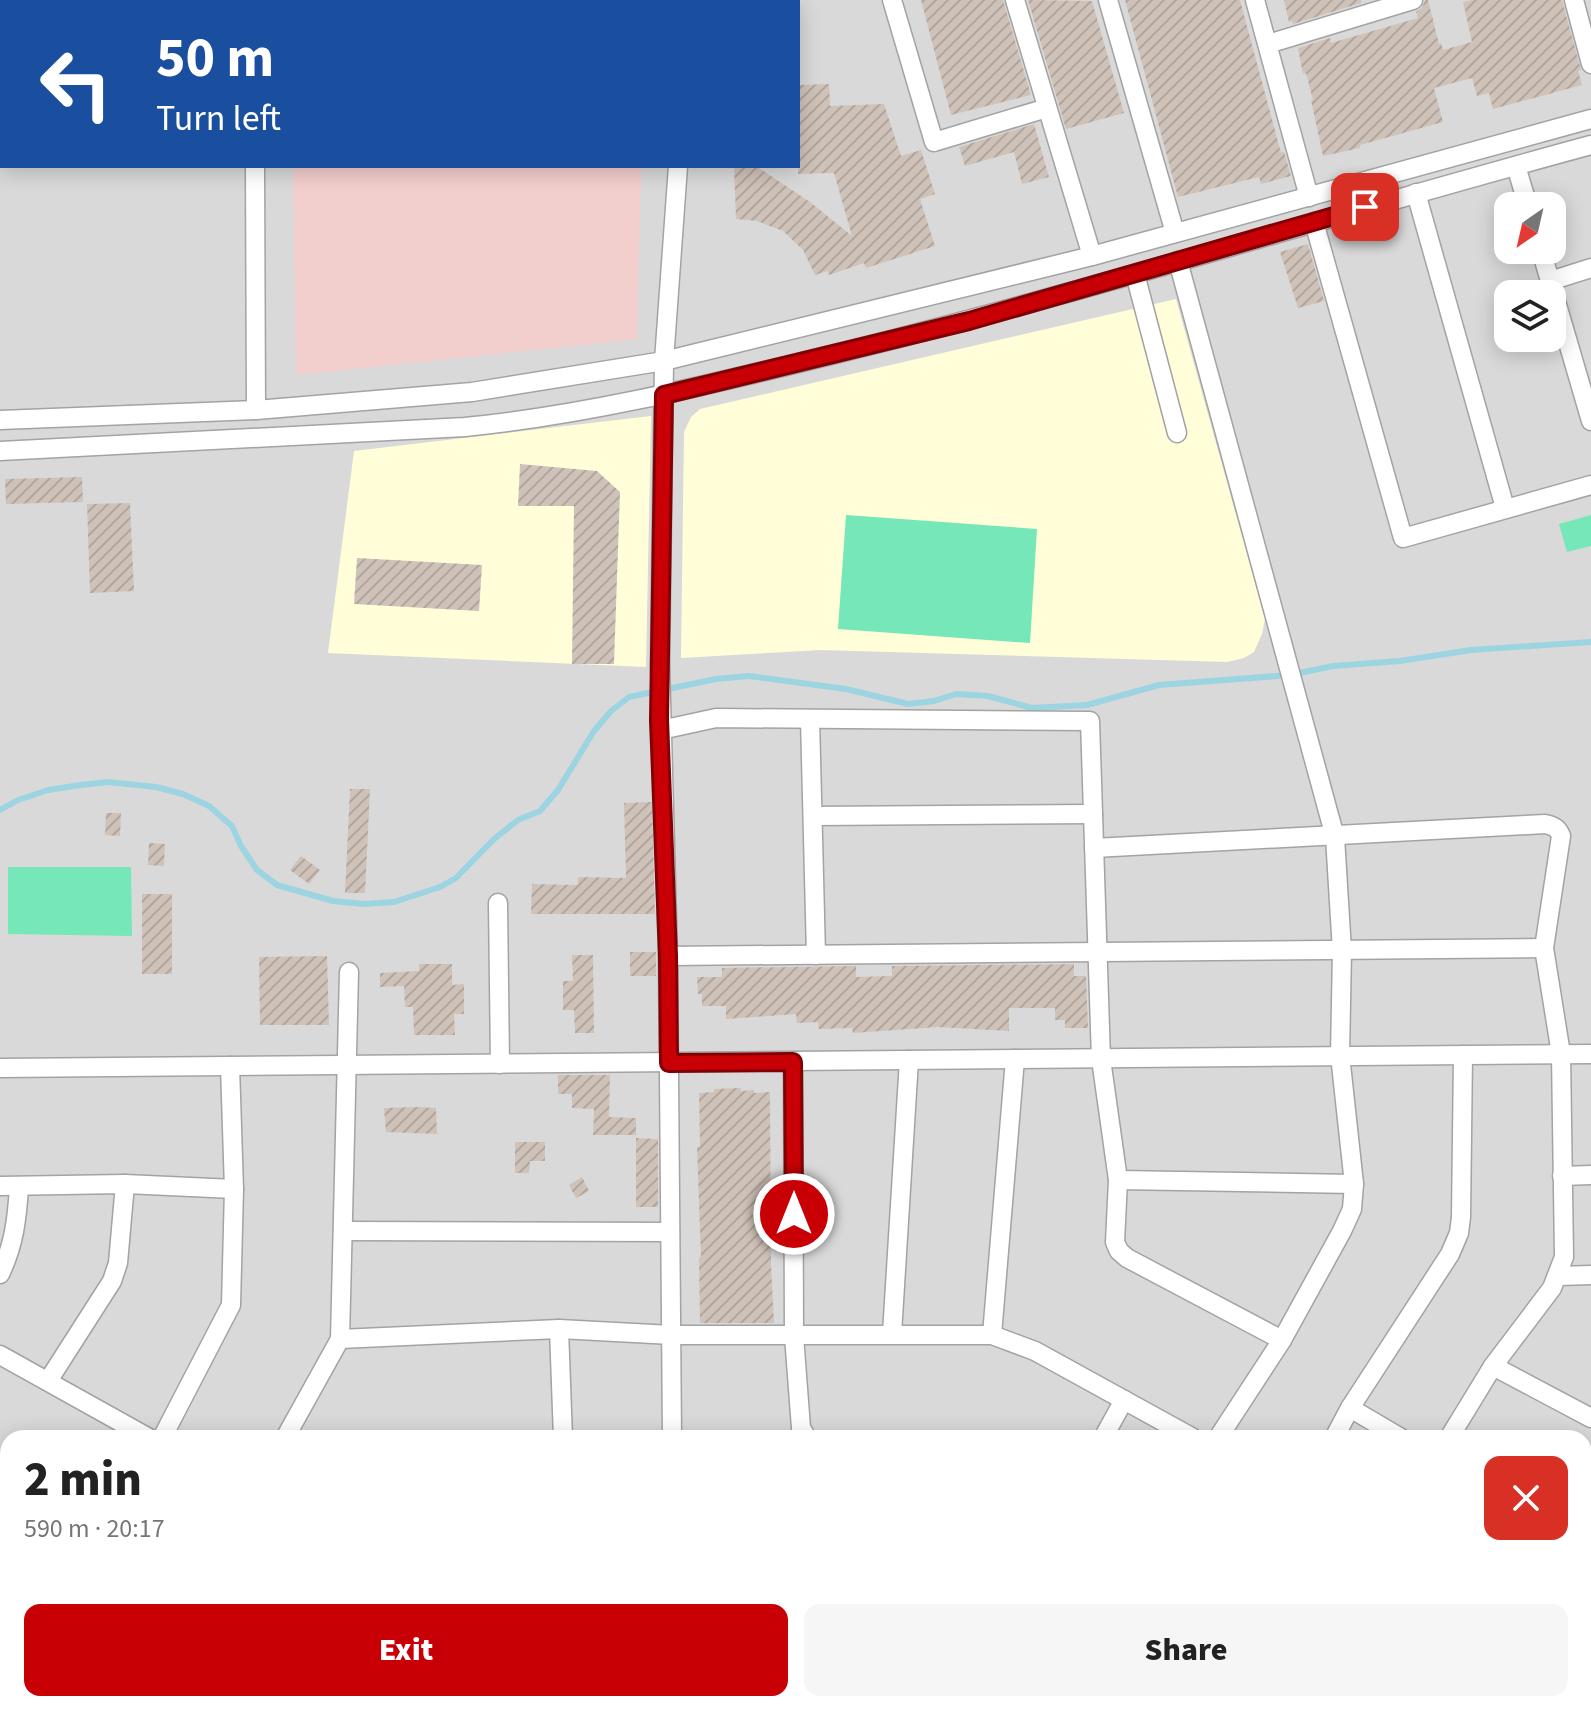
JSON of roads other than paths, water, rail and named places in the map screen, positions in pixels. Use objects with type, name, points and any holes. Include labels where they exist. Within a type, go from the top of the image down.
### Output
[{"type":"street","points":[[892,0],[934,142],[1047,108]]},
{"type":"street","points":[[1015,0],[1092,256]]},
{"type":"street","points":[[1108,0],[1175,233]]},
{"type":"street","points":[[1255,0],[1309,197]]},
{"type":"street","points":[[1268,44],[1413,0]]},
{"type":"street","points":[[1574,0],[1591,64]]},
{"type":"street","points":[[0,420],[256,410],[500,389],[664,361],[1092,256],[1591,119]]},
{"type":"street","points":[[0,451],[503,424],[664,395],[969,321],[1591,145]]},
{"type":"street","points":[[1516,166],[1524,192]]},
{"type":"street","points":[[255,168],[256,410]]},
{"type":"street","points":[[672,1430],[668,956],[660,662],[664,361],[678,168]]},
{"type":"street","points":[[1416,193],[1505,508]]},
{"type":"street","points":[[1314,222],[1403,538],[1591,485]]},
{"type":"street","points":[[1178,261],[1335,837],[1342,951],[1340,1055],[1354,1184],[1352,1209],[1282,1340],[1223,1430]]},
{"type":"street","points":[[1553,280],[1591,268]]},
{"type":"street","points":[[1135,274],[1177,433]]},
{"type":"street","points":[[961,288],[969,321]]},
{"type":"street","points":[[1566,324],[1585,375],[1591,421]]},
{"type":"street","points":[[660,725],[716,718],[1090,721],[1101,1059],[1118,1180],[1115,1242],[1127,1258],[1282,1340]]},
{"type":"street","points":[[810,719],[816,955]]},
{"type":"street","points":[[813,816],[1093,814]]},
{"type":"street","points":[[1094,848],[1545,824],[1554,826],[1561,836],[1544,948],[1561,1054],[1564,1257],[1559,1276],[1493,1366],[1454,1430]]},
{"type":"street","points":[[498,903],[500,1064]]},
{"type":"street","points":[[668,956],[1544,948]]},
{"type":"street","points":[[289,1430],[340,1339],[349,972]]},
{"type":"street","points":[[0,1068],[1591,1054]]},
{"type":"street","points":[[1338,1430],[1450,1254],[1459,1233],[1463,1055]]},
{"type":"street","points":[[992,1335],[1015,1059]]},
{"type":"street","points":[[892,1334],[909,1060]]},
{"type":"street","points":[[793,1062],[794,1336],[802,1430]]},
{"type":"street","points":[[166,1430],[231,1305],[234,1189],[230,1066]]},
{"type":"street","points":[[1562,1176],[1591,1175]]},
{"type":"street","points":[[1118,1180],[1354,1184]]},
{"type":"street","points":[[0,1274],[10,1254],[17,1224],[9,1187],[125,1184],[234,1189]]},
{"type":"street","points":[[48,1381],[112,1281],[118,1263],[125,1184]]},
{"type":"street","points":[[343,1231],[670,1232]]},
{"type":"street","points":[[1559,1276],[1591,1275]]},
{"type":"street","points":[[340,1339],[559,1329],[672,1335],[992,1335],[1035,1351],[1178,1430]]},
{"type":"street","points":[[559,1329],[563,1430]]},
{"type":"street","points":[[0,1355],[135,1430]]},
{"type":"street","points":[[1493,1366],[1591,1418]]},
{"type":"street","points":[[1107,1430],[1124,1400]]},
{"type":"street","points":[[1350,1408],[1387,1430]]},
{"type":"waterway","points":[[0,810],[48,790],[81,785],[108,782],[156,787],[183,794],[209,806],[232,826],[257,870],[277,885],[333,901],[364,904],[394,902],[440,887],[456,878],[494,839],[518,820],[540,811],[558,790],[594,731],[611,711],[629,697],[716,679],[749,676],[846,689],[908,704],[956,694],[988,696],[1032,708],[1087,705],[1159,685],[1290,675],[1333,666],[1400,661],[1471,650],[1591,642]]}]
